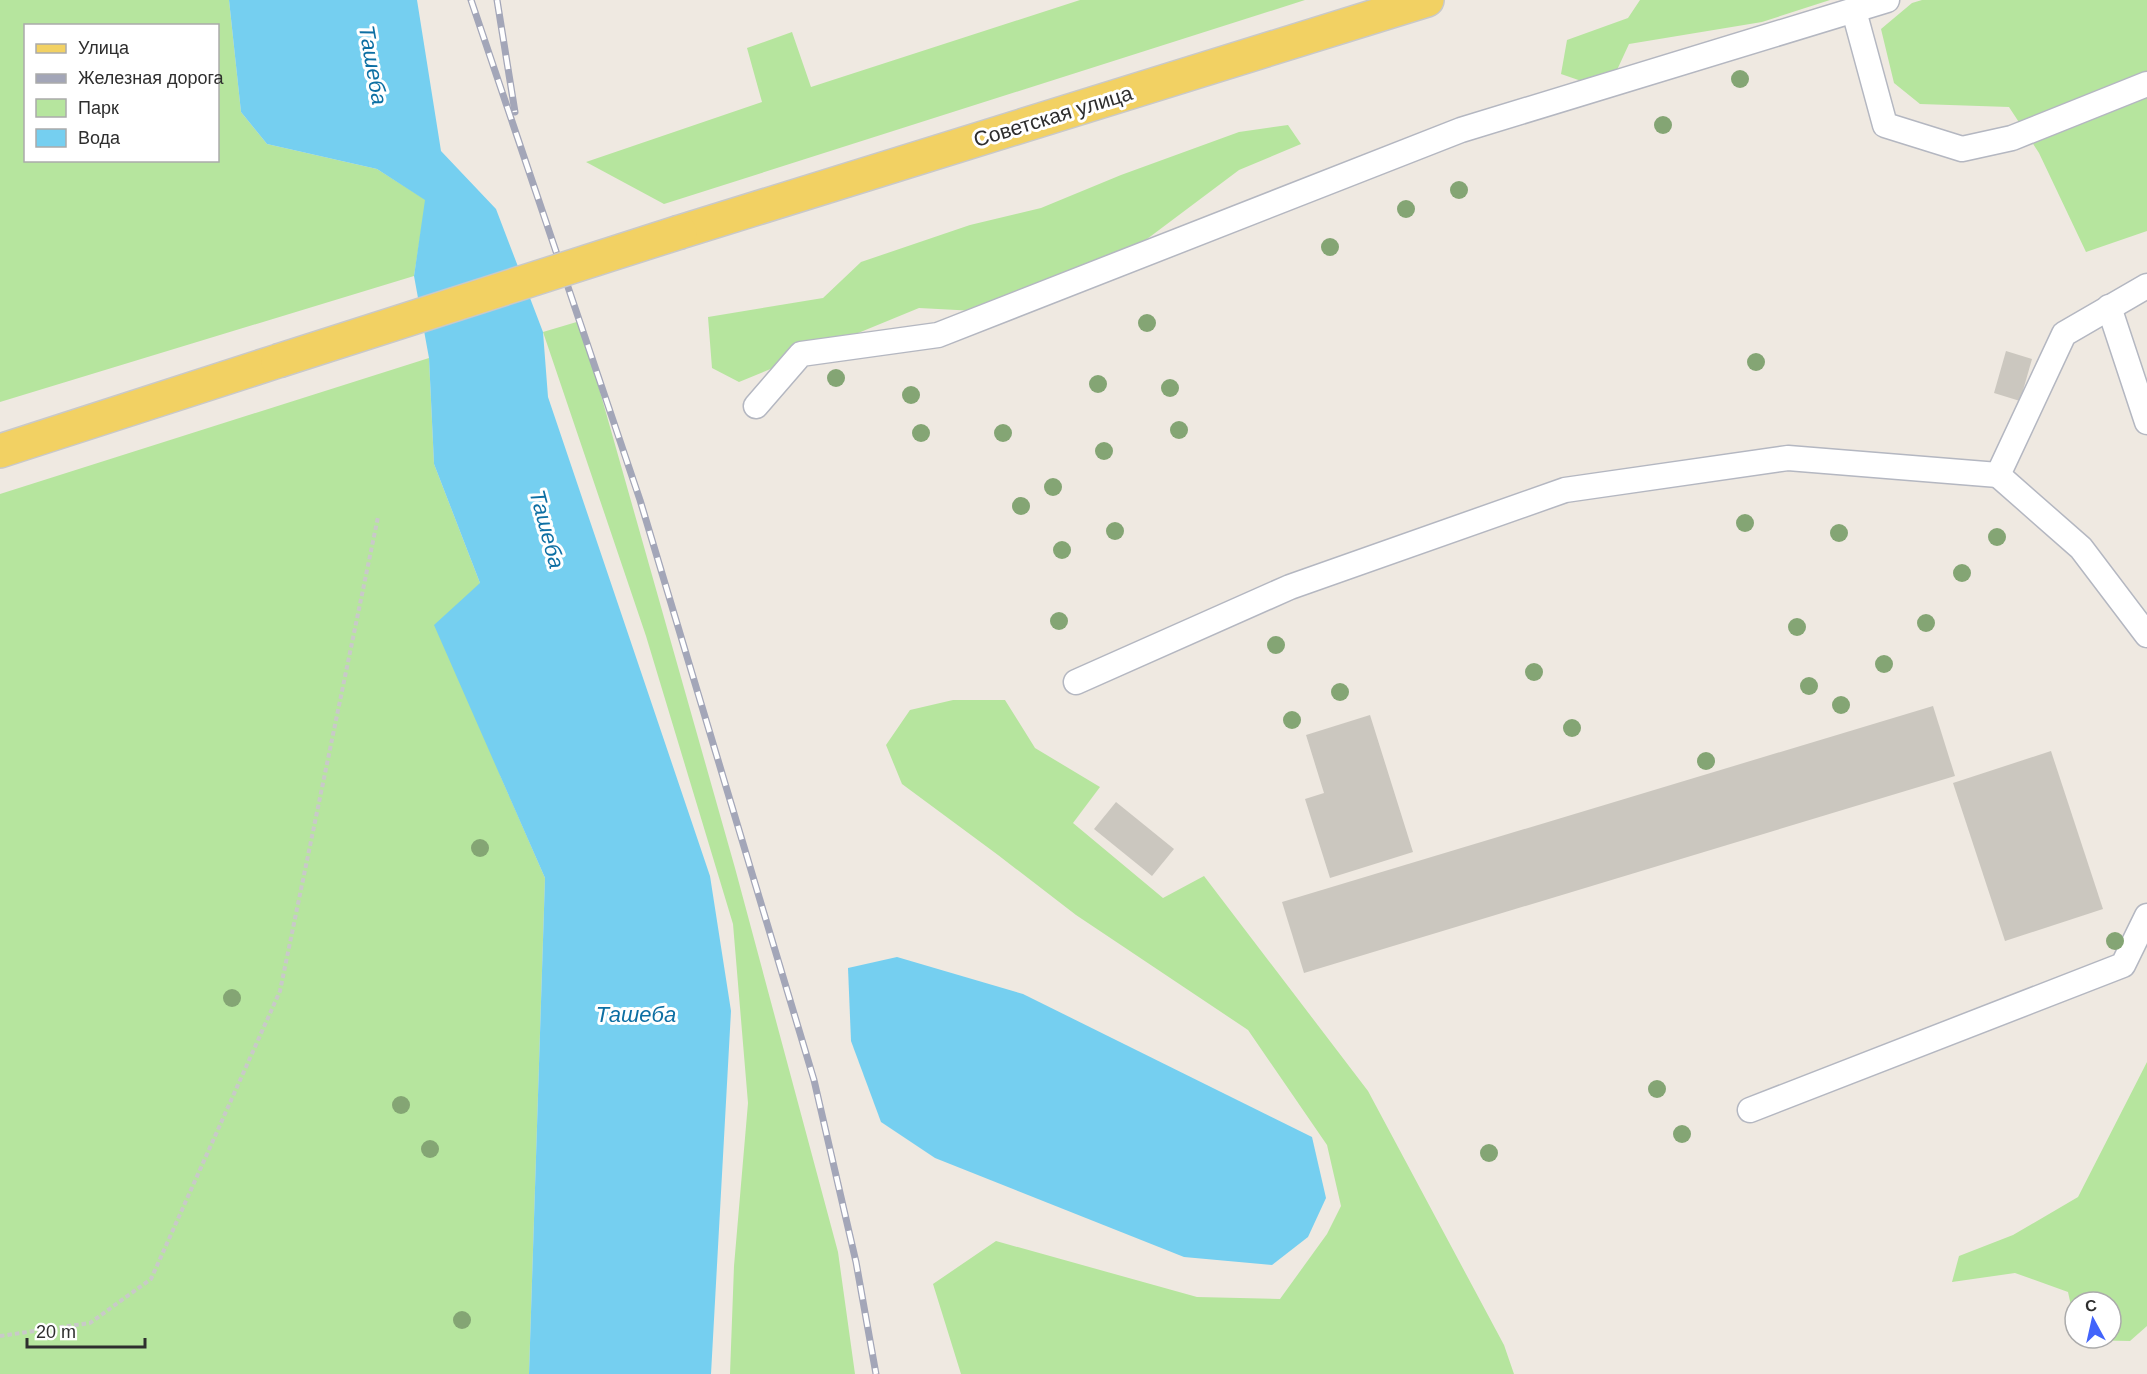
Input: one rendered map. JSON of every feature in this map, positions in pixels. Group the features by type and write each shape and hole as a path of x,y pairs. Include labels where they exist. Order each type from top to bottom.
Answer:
{"main road":[{"name":"Советская улица","path":"0,451 680,232 1427,0"}],"lane":[{"path":"756,406 801,354 938,335 1461,130 1887,0"},
{"path":"1854,11 1885,125 1962,149 2012,138 2147,84"},
{"path":"1998,475 2064,334 2147,286"},
{"path":"2109,307 2147,422"},
{"path":"1076,682 1290,587 1564,490 1788,458 1998,475 2081,548 2147,635"},
{"path":"1750,1110 2123,964 2147,916"}],"path":[{"path":"0,1336 90,1323 151,1279 280,991 378,516"}],"green space":[{"path":"0,0 229,0 241,112 267,144 377,169 426,200 414,276 0,402"},
{"path":"1080,0 1305,0 664,204 586,162 762,102 747,48 792,32 811,87"},
{"path":"1640,0 1830,0 1762,22 1629,44 1617,70 1590,84 1561,74 1567,40 1628,18"},
{"path":"1922,0 2147,0 2147,231 2086,252 2039,153 2009,107 1920,104 1894,83 1881,29 1912,3"},
{"path":"1288,125 1301,144 1239,170 1131,251 976,311 919,308 739,382 712,368 708,317 823,298 861,262 970,225 1041,208 1121,175 1239,132"},
{"path":"580,321 735,868 838,1252 855,1374 730,1374 734,1266 748,1103 733,924 646,636 543,332"},
{"path":"429,358 434,464 480,583 500,775 545,878 529,1374 0,1374 0,494"},
{"path":"953,700 1005,700 1035,748 1100,787 1073,823 1163,898 1204,876 1368,1091 1504,1345 1514,1374 961,1374 933,1284 996,1241 1197,1297 1280,1299 1327,1234 1341,1206 1327,1145 1248,1030 1076,915 902,784 886,745 910,710"},
{"path":"2147,1062 2147,1326 2130,1341 2123,1341 2123,1290 2063,1290 2015,1273 1952,1282 1959,1256 2013,1235 2078,1197"}],"water":[{"name":"Ташеба","path":"229,0 417,0 441,151 496,209 543,332 548,397 710,876 731,1011 711,1374 529,1374 545,878 434,625 480,583 434,464 429,358 414,276 425,200 377,169 267,144 241,112"},
{"path":"897,957 1023,994 1312,1137 1326,1198 1308,1237 1272,1265 1184,1257 935,1158 881,1122 851,1041 848,968"}],"building":[{"path":"2006,351 2032,359 2020,401 1994,393"},
{"path":"1933,706 1955,776 1304,973 1282,902"},
{"path":"1370,715 1413,852 1330,878 1305,799 1324,793 1306,735"},
{"path":"2051,751 2103,909 2005,941 1953,783"},
{"path":"1116,802 1174,849 1152,876 1094,829"}],"railway":[{"path":"471,0 640,500 814,1080 856,1262 876,1374"},
{"path":"497,0 515,112"}]}
